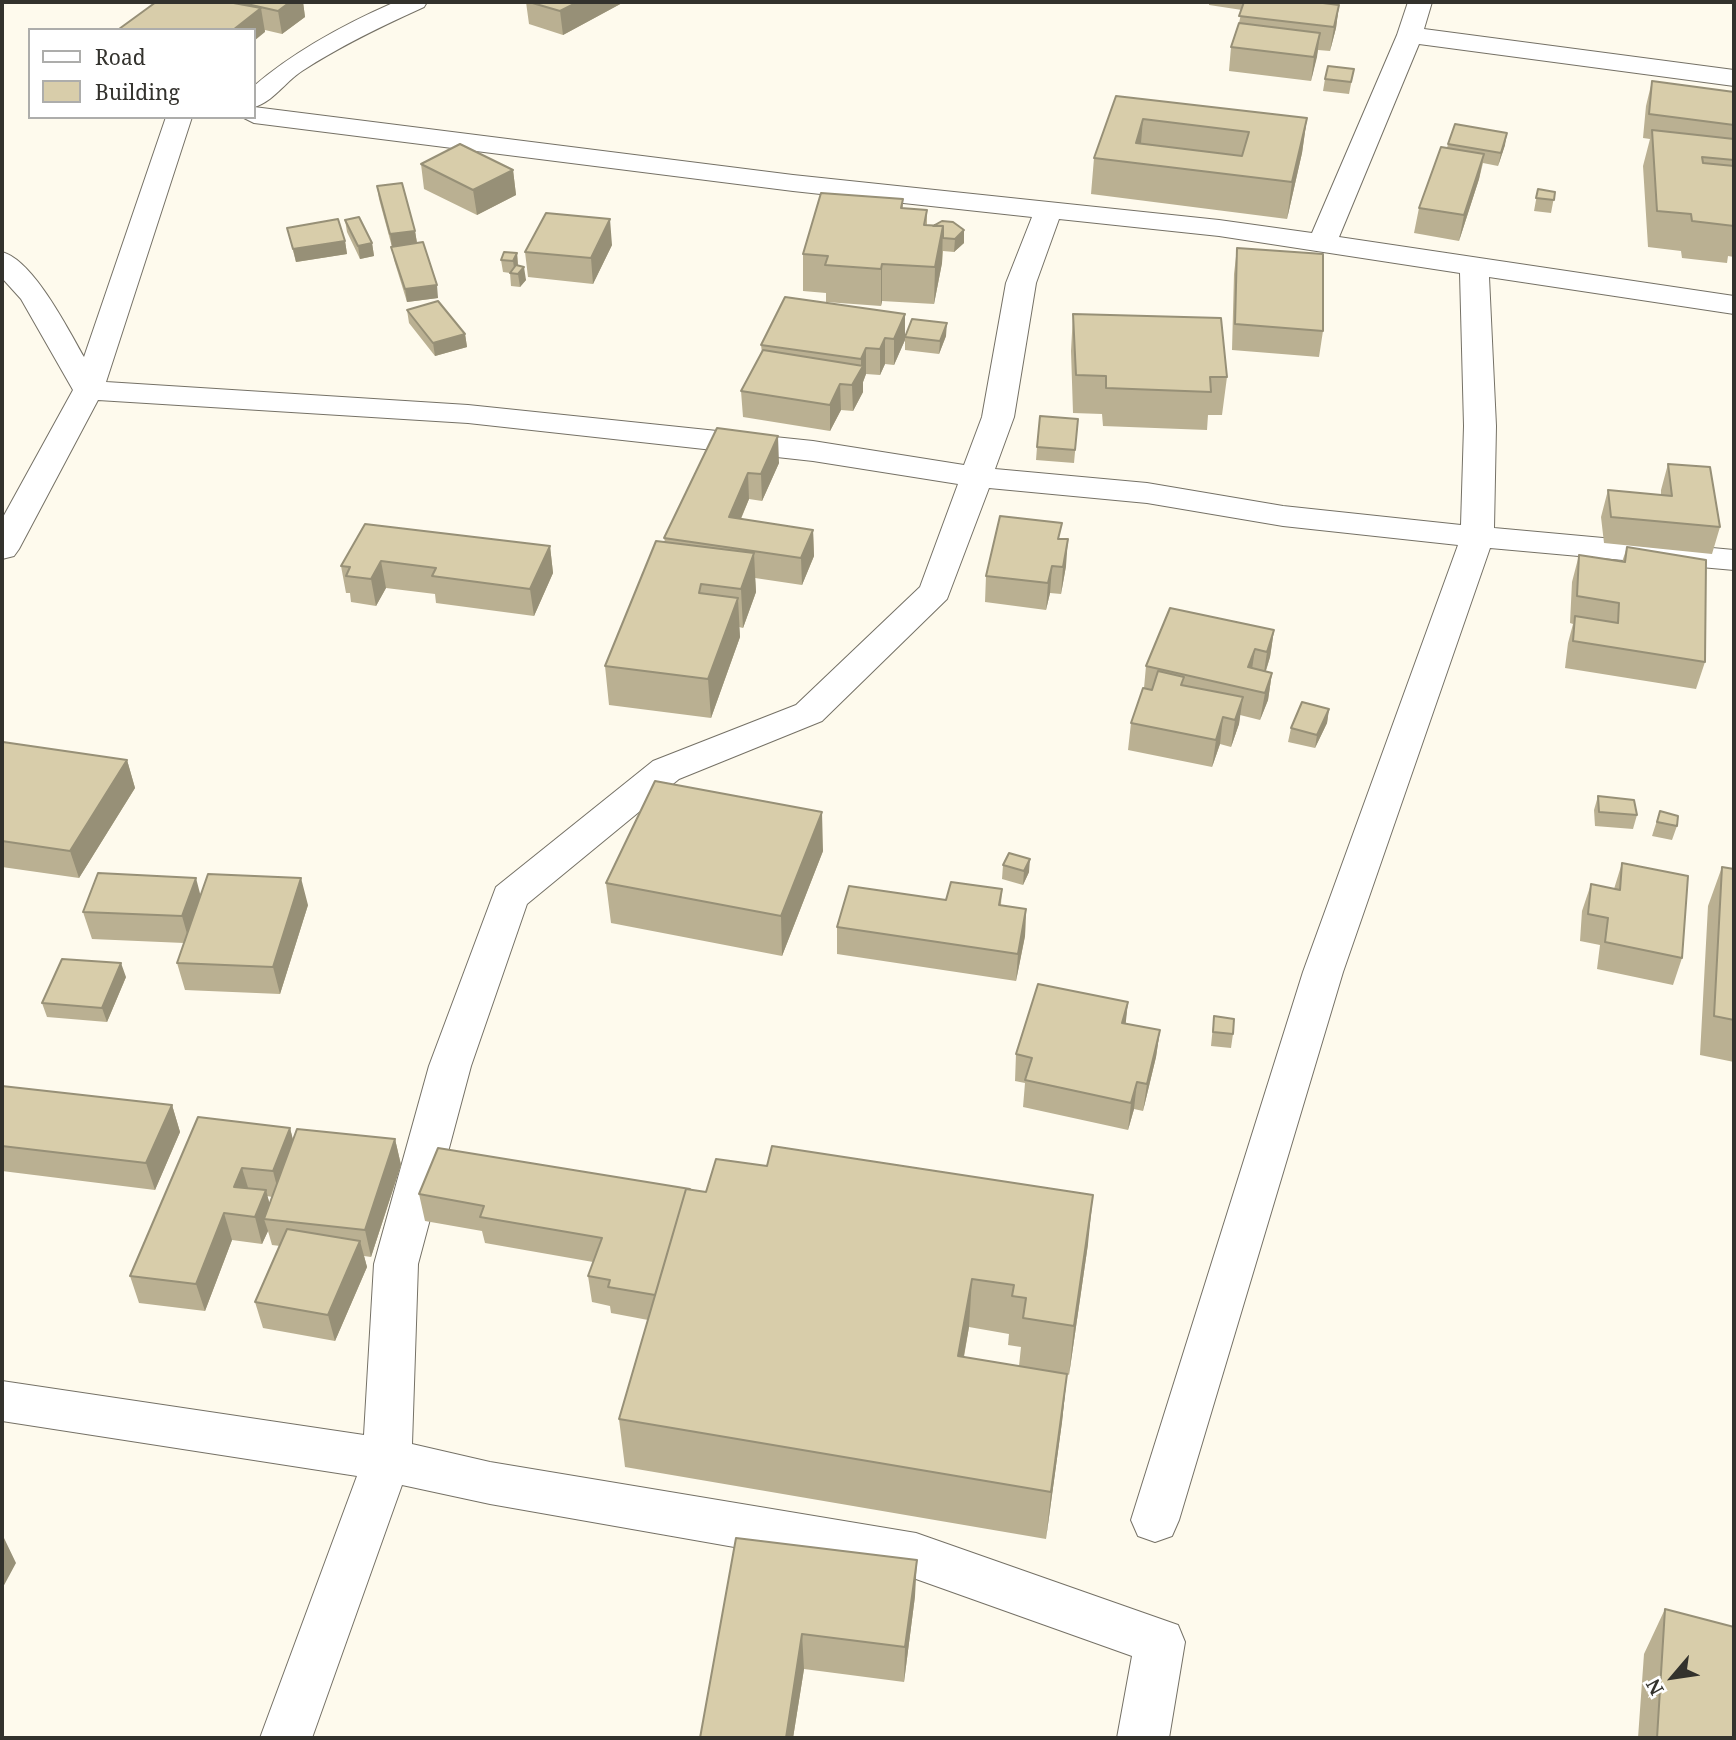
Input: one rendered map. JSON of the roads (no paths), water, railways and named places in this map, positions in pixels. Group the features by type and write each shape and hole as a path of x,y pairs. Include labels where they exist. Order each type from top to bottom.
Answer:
{"street":[{"path":"256,97 291,66 369,23 415,2"},
{"path":"1322,243 1410,35 1420,2"},
{"path":"1410,35 1734,78"},
{"path":"256,115 779,181 1219,228 1734,305"},
{"path":"2,549 88,390 178,119"},
{"path":"286,1738 387,1460 396,1264 450,1066 510,897 666,771 809,713 935,591 998,417 1021,283 1048,210"},
{"path":"2,261 33,295 88,390"},
{"path":"1155,1520 1323,972 1477,537 1480,426 1474,266"},
{"path":"88,390 468,414 813,451 977,477 1147,493 1283,516 1477,537 1734,559"},
{"path":"2,491 40,478"},
{"path":"2,1401 387,1460 490,1483 916,1556 1160,1642 1143,1738"}]}
